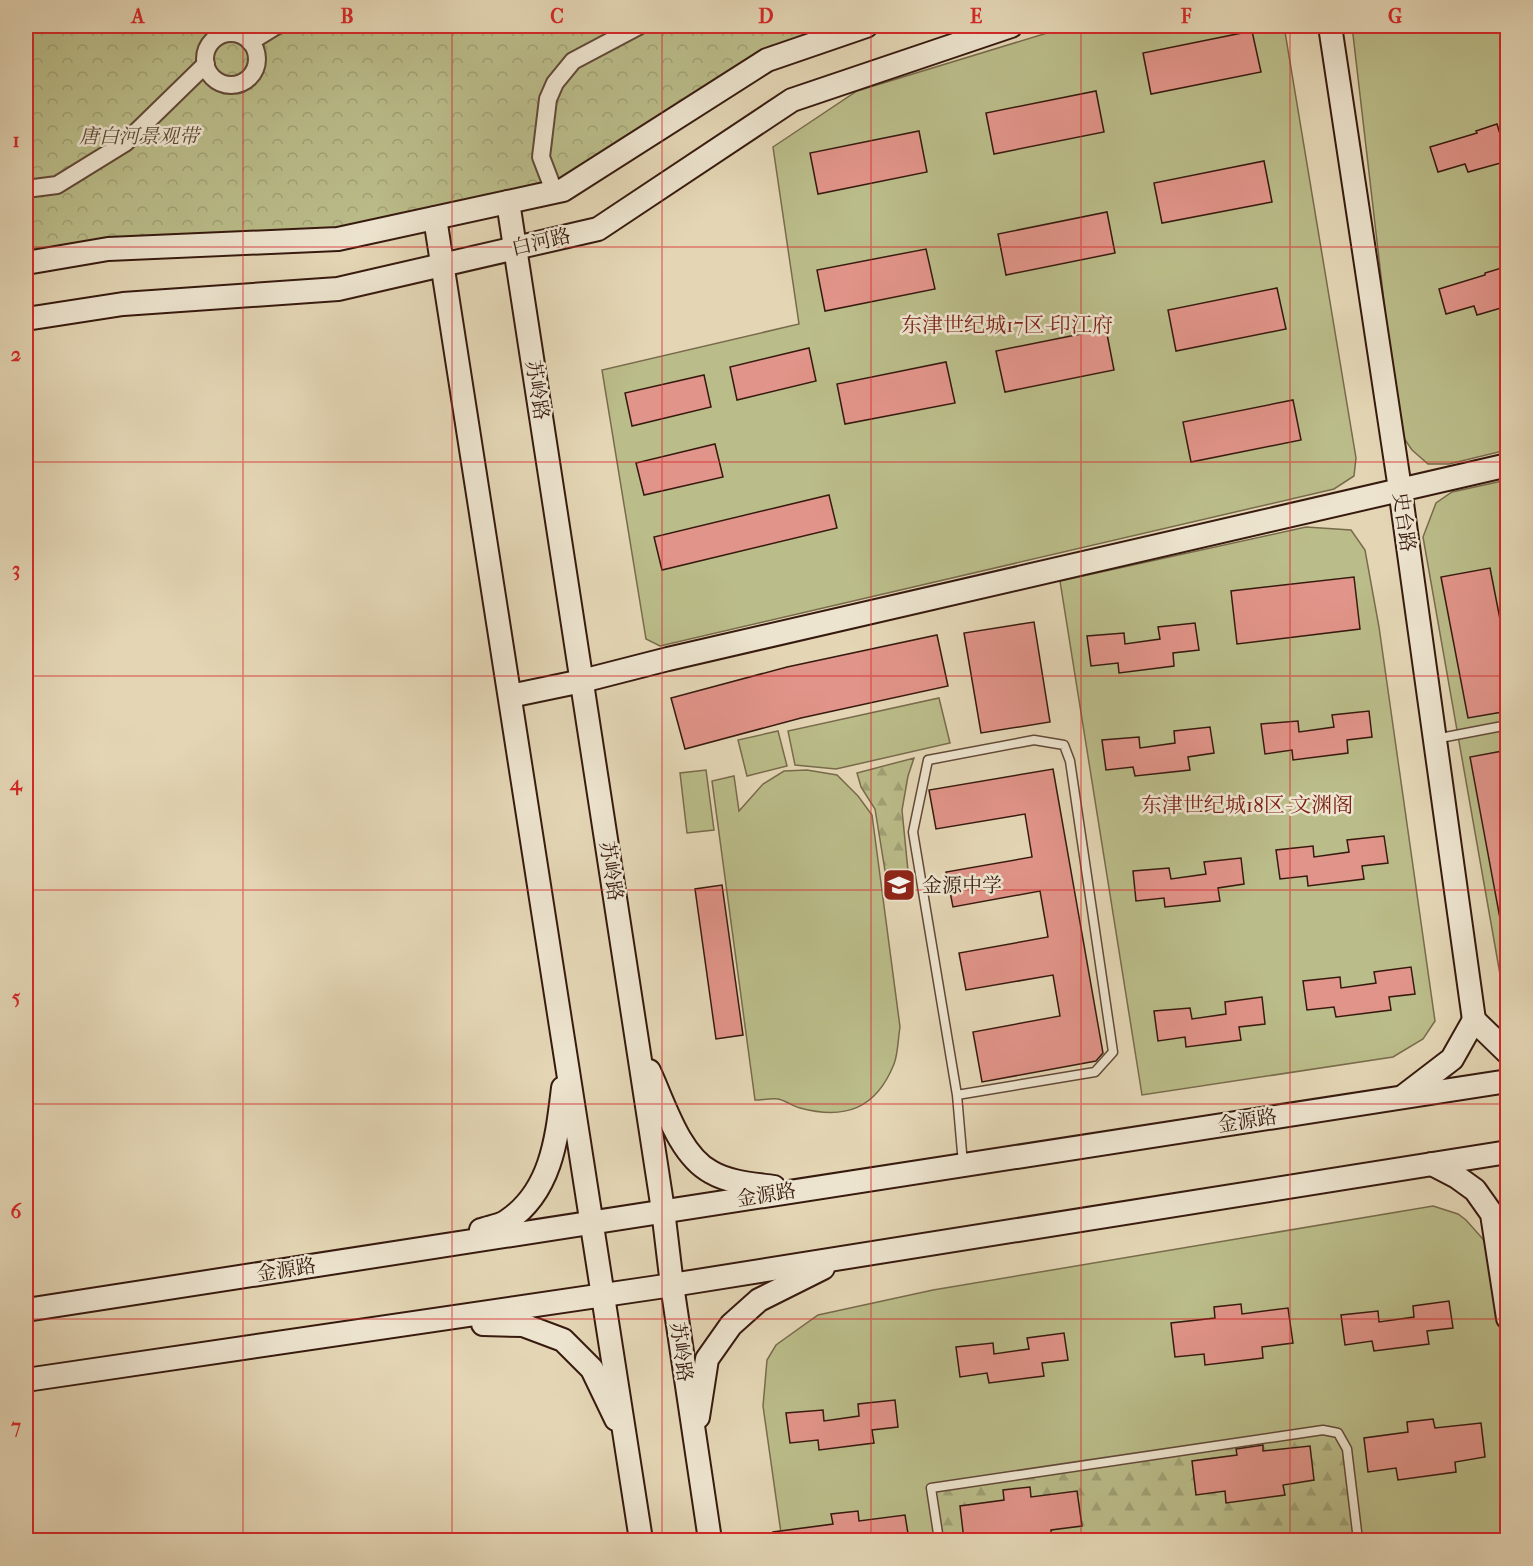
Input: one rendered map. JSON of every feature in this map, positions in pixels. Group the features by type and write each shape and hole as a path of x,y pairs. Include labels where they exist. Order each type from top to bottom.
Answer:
{"main road":[{"path":"26,263 108,249 338,239 563,189 767,60 866,26"},
{"name":"白河路","path":"26,319 123,304 338,289 598,229 792,100 1011,26"},
{"name":"史台路","path":"1330,26 1400,489 1474,1020"},
{"name":"苏岭路","path":"508,202 663,1210 672,1286 710,1540"},
{"path":"435,218 640,1540"},
{"path":"510,696 1508,465"},
{"path":"1403,1097 1452,1059 1474,1020 1508,1053"},
{"path":"638,1049 686,1150 710,1172 734,1181 775,1187 815,1187"},
{"path":"412,1251 506,1222 527,1204 547,1173 557,1136 566,1060"},
{"name":"金源路","path":"26,1310 1508,1081"},
{"path":"26,1380 672,1286 1508,1152"},
{"path":"1431,1164 1476,1190 1492,1214 1508,1318"},
{"path":"694,1439 707,1359 731,1325 759,1300 842,1258"},
{"path":"425,1321 523,1325 563,1340 592,1369 626,1439"}],"street":[{"path":"250,42 276,26"},
{"path":"554,191 541,157 548,99 555,83 573,61 639,26"},
{"path":"235,34 250,42 257,57 252,74 239,84 222,83 214,78 206,64 208,48 219,36 235,34"},
{"path":"27,184 57,185 125,143 206,64"}],"lane":[{"path":"1435,739 1508,725"},
{"path":"957,1095 1095,1072 1113,1052 1070,761 1064,745 1034,740 928,759 913,832 957,1095 963,1164"},
{"path":"939,1540 931,1488 1323,1430 1338,1433 1347,1449 1358,1540"}],"green space":[{"name":"唐白河景观带","path":"26,26 866,26 767,60 563,190 338,239 26,263"},
{"path":"1070,26 1284,26 1356,458 1354,476 1334,489 660,646 646,639 602,370 799,324 773,147 857,91"},
{"path":"1352,26 1507,26 1507,450 1449,464 1428,464 1412,450 1399,431"},
{"path":"1507,480 1507,1014 1423,537 1436,503 1452,492"},
{"path":"1306,527 1351,530 1365,550 1379,627 1435,1021 1423,1039 1393,1057 1142,1095 1060,581"},
{"path":"939,698 950,743 836,769 795,765 788,731"},
{"path":"778,731 787,766 747,776 738,740"},
{"path":"914,758 902,810 909,881 899,887 887,883 875,809 861,787 857,773"},
{"path":"706,770 714,830 687,833 680,773"},
{"path":"807,770 837,775 858,796 872,815 900,1027 894,1064 878,1092 857,1107 831,1113 800,1108 778,1099 755,1100 712,781 734,776 739,811 763,784 784,771"},
{"path":"1433,1206 1458,1214 1466,1220 1499,1257 1508,1318 1507,1540 782,1540 763,1406 767,1360 776,1345 818,1315 933,1290"},
{"path":"1323,1430 1338,1433 1347,1449 1358,1540 939,1540 931,1488"}],"building":[{"path":"1252,31 1261,72 1151,94 1143,53"},
{"path":"1096,91 1104,132 994,154 986,113"},
{"path":"1497,124 1500,134 1508,132 1508,161 1468,172 1465,164 1438,172 1430,147 1477,133 1476,131"},
{"path":"919,131 927,172 818,194 810,153"},
{"path":"1264,161 1272,202 1162,223 1154,183"},
{"path":"1107,212 1115,253 1006,275 998,234"},
{"path":"926,249 935,289 825,311 817,270"},
{"path":"1508,266 1508,306 1477,315 1474,306 1446,314 1439,289"},
{"path":"1277,288 1286,329 1176,351 1168,310"},
{"path":"1106,329 1114,370 1005,392 996,351"},
{"path":"809,348 816,381 737,400 730,367"},
{"path":"946,362 955,403 845,424 837,384"},
{"path":"704,375 711,407 632,426 625,393"},
{"path":"1293,400 1301,440 1191,462 1183,422"},
{"path":"715,444 723,477 644,495 636,463"},
{"path":"829,495 837,528 662,570 654,537"},
{"path":"1490,568 1508,660 1508,711 1468,718 1441,577"},
{"path":"1354,577 1360,629 1237,644 1231,591"},
{"path":"1034,622 1050,722 981,733 964,633"},
{"path":"1195,623 1199,650 1173,653 1174,666 1119,673 1118,663 1091,666 1087,636 1124,633 1125,644 1160,639 1158,627"},
{"path":"937,635 948,686 801,718 685,749 671,698 787,667"},
{"path":"1369,711 1372,737 1347,740 1348,753 1293,760 1292,750 1265,754 1261,724 1298,721 1299,732 1334,727 1332,715"},
{"path":"1210,727 1214,753 1188,757 1190,770 1135,776 1133,767 1106,770 1102,740 1139,737 1140,748 1175,743 1174,731"},
{"path":"1508,750 1508,923 1501,924 1470,757"},
{"path":"1053,769 1103,1053 1096,1061 982,1082 973,1032 1060,1016 1053,975 966,990 959,953 1048,937 1040,891 953,907 946,872 1032,857 1025,814 936,829 929,790"},
{"path":"1384,836 1388,863 1362,866 1364,879 1308,886 1307,876 1280,879 1276,850 1313,846 1314,857 1349,852 1347,840"},
{"path":"1241,858 1244,884 1218,888 1220,901 1165,907 1164,898 1136,901 1133,871 1169,868 1171,879 1206,874 1204,862"},
{"path":"722,885 743,1035 716,1039 695,889"},
{"path":"1411,967 1415,994 1389,997 1391,1010 1336,1017 1334,1007 1307,1010 1303,981 1340,977 1341,988 1376,983 1374,972"},
{"path":"1262,997 1265,1024 1239,1027 1241,1040 1186,1047 1185,1037 1158,1041 1154,1011 1190,1008 1192,1019 1226,1014 1225,1002"},
{"path":"1449,1301 1453,1328 1427,1331 1429,1344 1374,1351 1372,1341 1345,1345 1341,1315 1378,1311 1379,1322 1414,1317 1413,1306"},
{"path":"1241,1304 1242,1314 1288,1308 1293,1343 1262,1347 1263,1358 1205,1365 1204,1354 1175,1357 1171,1323 1215,1318 1214,1307"},
{"path":"1064,1333 1068,1360 1042,1363 1044,1376 989,1383 987,1373 960,1377 956,1347 993,1343 994,1354 1029,1349 1027,1338"},
{"path":"895,1400 898,1427 872,1430 874,1443 819,1450 818,1440 790,1443 786,1413 823,1410 824,1421 859,1416 858,1404"},
{"path":"1433,1419 1435,1428 1481,1423 1485,1457 1455,1462 1456,1472 1398,1480 1396,1468 1368,1472 1364,1438 1408,1432 1407,1422"},
{"path":"1263,1445 1263,1451 1310,1446 1314,1480 1283,1485 1285,1495 1226,1503 1225,1491 1196,1495 1192,1461 1237,1455 1236,1449"},
{"path":"1030,1487 1031,1497 1077,1491 1082,1526 1051,1530 1052,1540 993,1540 993,1536 964,1540 960,1506 1004,1500 1003,1490"},
{"path":"858,1511 859,1521 905,1515 909,1540 773,1540 773,1532 833,1524 831,1514"}],"place":[{"name":"金源中学","path":"899,885"}],"district":[{"name":"东津世纪城17区-印江府","path":"1007,325"},
{"name":"东津世纪城18区-文渊阁","path":"1247,805"}]}
